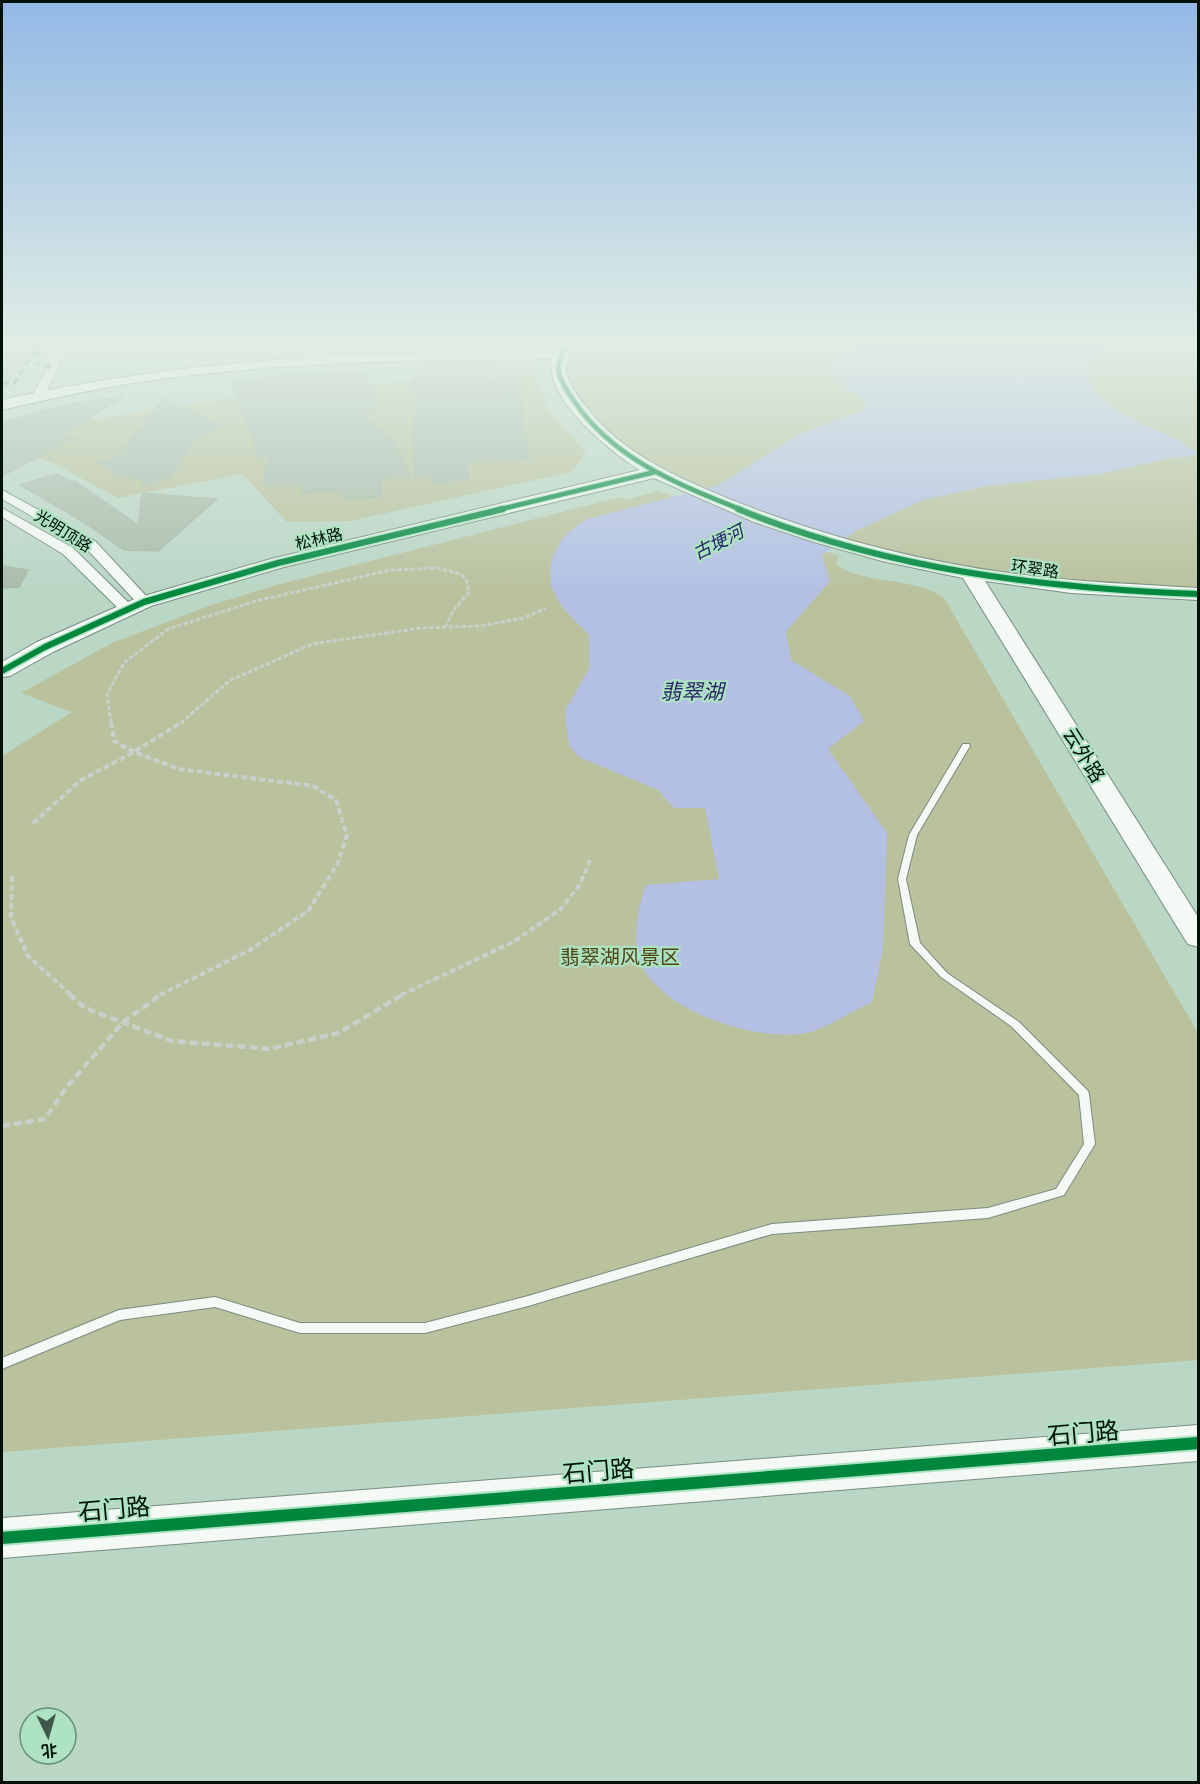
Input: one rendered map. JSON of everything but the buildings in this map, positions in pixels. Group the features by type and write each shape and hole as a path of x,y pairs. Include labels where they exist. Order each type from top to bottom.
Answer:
{"street":[{"path":"592,426 603,437 648,468"},
{"name":"环翠路","path":"648,468 676,483 746,513 870,551 970,573 1086,588 1198,594"},
{"name":"松林路","path":"2,653 30,636 129,600 648,468"},
{"name":"光明顶路","path":"2,494 90,544 129,600"},
{"name":"光明顶路","path":"2,512 68,552 129,600"},
{"name":"云外路","path":"970,573 1198,938"},
{"name":"松林路","path":"2,671 129,600"},
{"name":"石门路","path":"2,1538 1198,1443"}],"lane":[{"path":"2,1364 119,1315 215,1302 300,1328 425,1328 528,1301 772,1229 988,1213 1060,1192 1090,1144 1084,1094 1015,1024 944,975 915,944 903,879 913,835 966,746"}],"path":[{"path":"2,1126 45,1119 66,1088 123,1022 164,992 250,950 308,911 337,865 347,835 336,800 313,786 179,769 134,752 114,741 106,694 124,663 168,629 256,601 391,570 437,568 460,573 467,581 469,592 453,611 445,627"},
{"path":"33,823 81,780 134,752 181,723 229,681 312,644 421,628 481,626 524,618 546,608"},
{"path":"12,876 11,916 28,956 85,1008 172,1041 270,1049 338,1033 399,996 523,936 561,909 580,884 590,860"}],"green space":[{"path":"57,426 562,426 586,453 571,472 350,521 287,522 242,474 118,498 55,464 13,450"},
{"path":"595,426 1198,426 1198,594 1110,590 870,551 676,483"},
{"name":"翡翠湖风景区","path":"658,491 839,556 836,564 845,570 871,578 918,586 944,598 1198,1033 1198,1360 2,1452 2,756 72,712 21,693 112,643 209,606 273,586 620,497 626,500"}],"water":[{"name":"翡翠湖","path":"820,426 1147,426 1185,444 1197,453 1192,456 1165,459 1101,474 991,485 923,500 856,531 822,555 830,581 786,632 791,660 850,696 864,721 828,749 887,833 883,948 872,1002 814,1031 769,1034 716,1021 691,1010 669,996 651,980 640,962 636,944 637,923 646,885 719,879 705,808 674,808 658,790 579,757 570,747 565,720 566,709 589,669 589,635 559,602 551,583 550,572 552,560 561,541 587,519 719,485 799,434"}],"cycle path":[{"path":"594,426 631,458 702,494 761,518 882,555 945,569 1071,587 1198,594"},
{"path":"2,671 45,647 144,602 278,563 655,472"},
{"path":"2,1538 1198,1443"}],"water label":[{"name":"古埂河","path":"718,542"}]}
